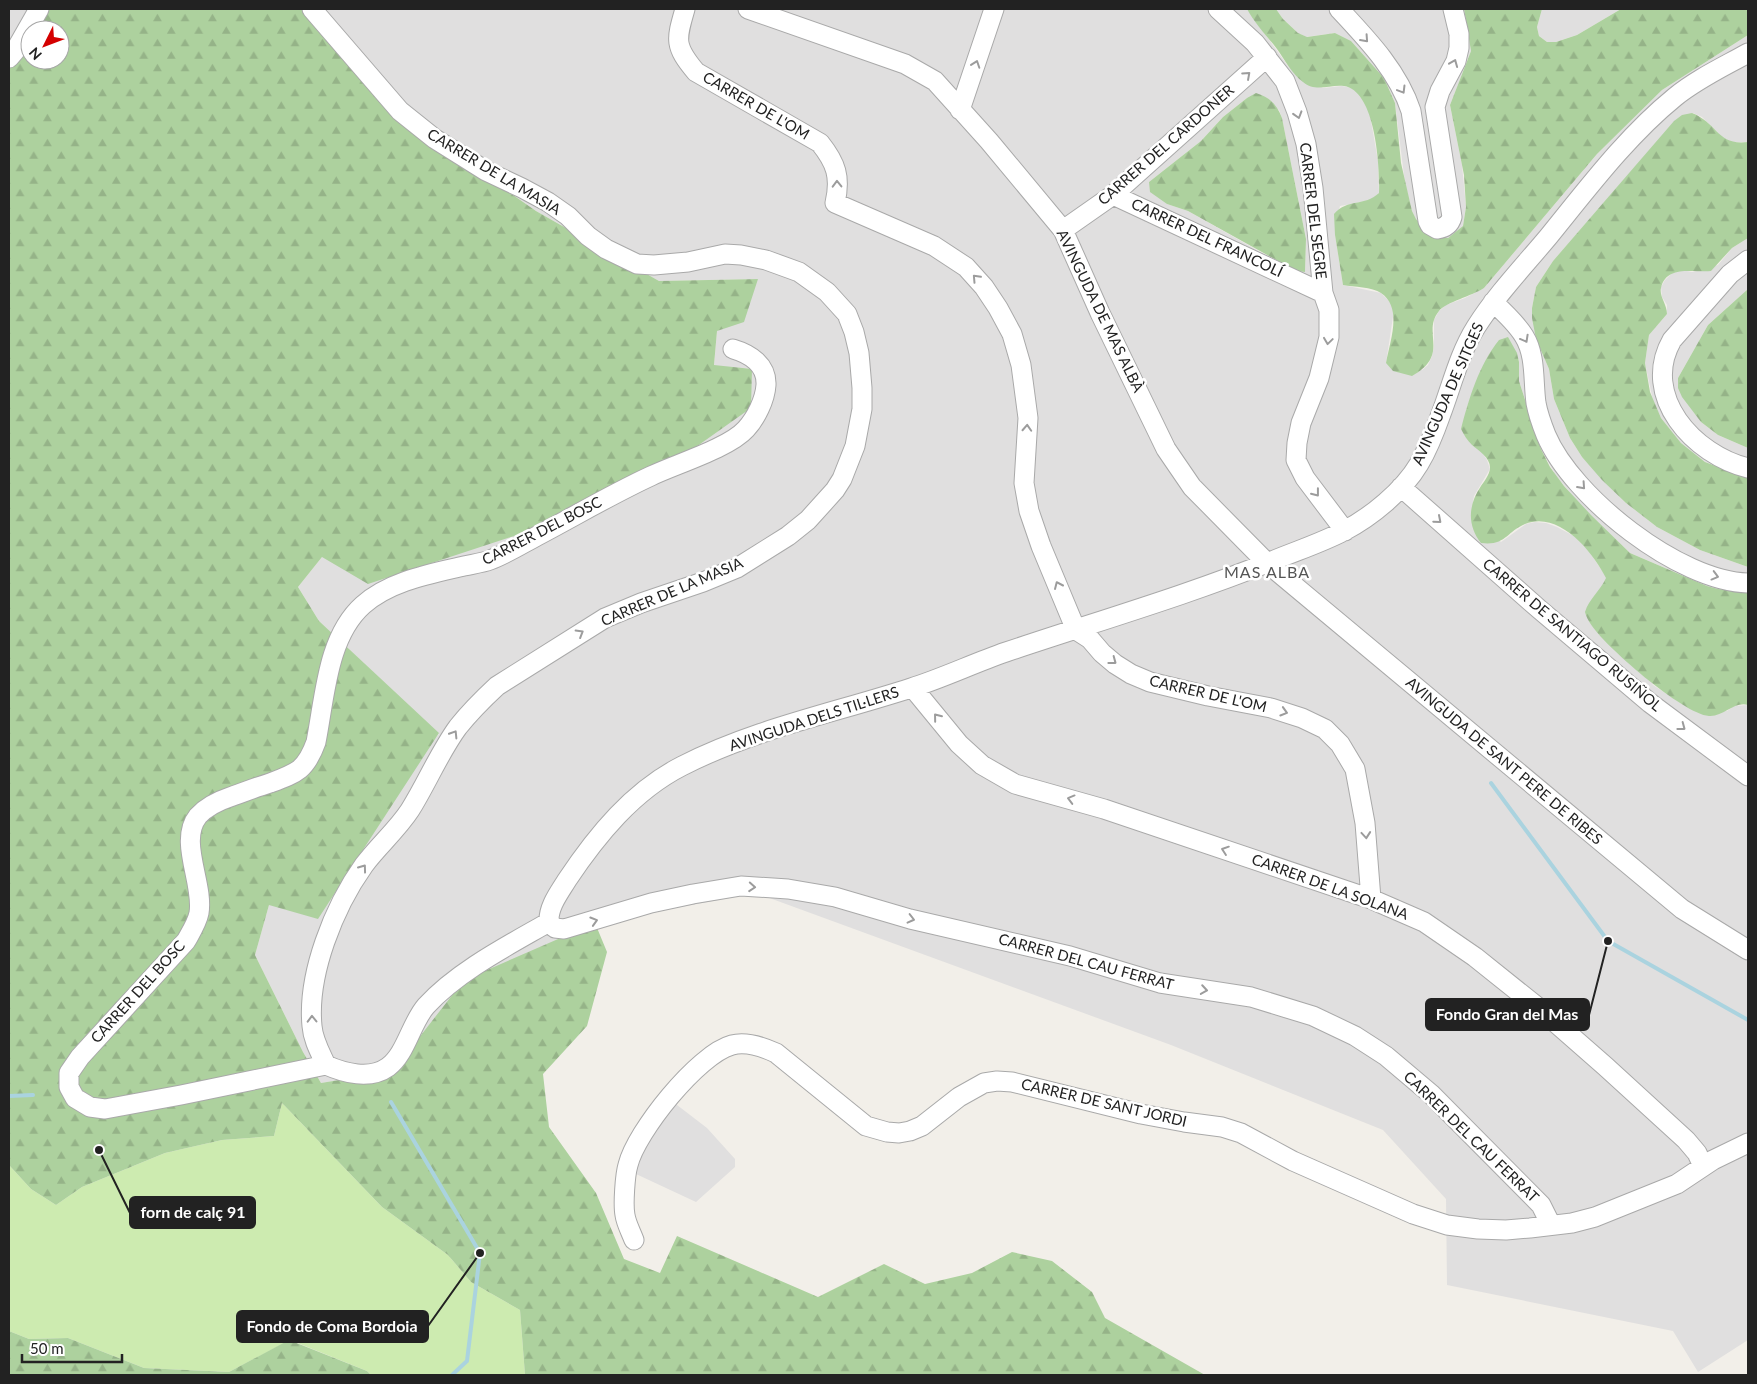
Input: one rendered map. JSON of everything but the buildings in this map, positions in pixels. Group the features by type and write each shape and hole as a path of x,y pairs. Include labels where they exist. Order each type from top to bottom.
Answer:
{"street":[{"path":"9,58 18,46 38,9"},
{"name":"CARRER DE LA MASIA","path":"312,9 400,111 435,139 486,171 522,188 555,207 606,249 637,264 665,265 725,254 766,260 799,272 827,292 847,314 859,353 862,388 862,409 856,446 842,479 835,490 808,520 788,536 737,568 605,618 497,686 482,699 462,723 410,811 365,864 337,910 319,963 312,997 312,1026 317,1048 326,1065"},
{"name":"CARRER DE L'OM","path":"685,9 677,35 679,48 696,72 820,143 829,155 836,172 838,187 835,203 934,246 966,267 984,287 998,308 1012,334 1021,365 1028,418 1024,483 1029,511 1040,546 1076,630 1090,639 1115,664 1150,682 1208,696 1271,708 1302,718 1325,729 1340,744 1355,769 1365,824 1371,899"},
{"name":"AVINGUDA DE MAS ALBÀ","path":"748,9 905,64 935,81 1062,230 1166,449 1192,487 1267,563"},
{"path":"960,110 994,9"},
{"name":"CARRER DEL SEGRE","path":"1218,9 1255,43 1285,80 1306,144 1313,188 1323,293 1329,310 1329,337 1319,378 1302,423 1297,443 1296,460 1305,478 1345,531"},
{"path":"1339,9 1390,70 1407,98 1412,111 1428,221 1434,228 1442,229 1448,224 1452,216 1435,107 1440,91 1456,61 1459,48 1459,34 1453,9"},
{"name":"AVINGUDA DE SITGES","path":"1076,630 1267,563 1345,531 1380,507 1401,487 1418,466 1473,331 1493,302 1625,146 1657,113 1676,96 1698,81 1748,53"},
{"name":"CARRER DEL CARDONER","path":"1062,230 1113,195 1267,57"},
{"path":"1412,111 1435,107"},
{"name":"CARRER DEL FRANCOLÍ","path":"1113,195 1300,282"},
{"path":"1748,260 1730,274 1672,340 1662,363 1661,376 1664,391 1675,416 1685,430 1712,453 1736,465 1748,468"},
{"name":"CARRER DEL SEGRE","path":"1300,282 1323,293"},
{"path":"1493,302 1524,335 1530,349 1536,403 1541,421 1557,456 1580,486 1612,518 1670,557 1704,573 1727,580 1748,582"},
{"name":"CARRER DEL BOSC","path":"326,1065 105,1109 90,1107 83,1103 75,1098 69,1087 69,1073 80,1057 186,940 194,926 199,913 199,889 190,843 191,829 197,818 206,808 221,800 292,776 311,756 316,742 333,652 349,621 362,606 374,596 389,588 412,580 490,560 650,476 713,449 746,430 765,393 766,379 762,368 753,359 744,352 734,348"},
{"name":"CARRER DE SANTIAGO RUSIÑOL","path":"1401,487 1539,609 1650,703 1748,776"},
{"name":"AVINGUDA DE SANT PERE DE RIBES","path":"1267,563 1682,909 1748,950"},
{"name":"AVINGUDA DELS TIL·LERS","path":"549,922 548,913 552,906 585,853 601,833 615,817 647,789 679,767 744,738 913,688 1004,653 1076,630"},
{"name":"CARRER DE LA SOLANA","path":"913,688 959,744 982,765 1015,784 1104,809 1371,899 1424,922 1475,957 1540,1009 1606,1066 1686,1140 1697,1153 1703,1166"},
{"name":"CARRER DEL CAU FERRAT","path":"549,922 555,928 564,929 651,903 741,886 788,889 835,897 910,919 1070,956 1160,983 1251,997 1313,1016 1355,1036 1386,1056 1432,1094 1541,1205 1551,1225"},
{"path":"326,1065 341,1072 358,1073 374,1073 388,1067 400,1053 413,1026 426,1006 455,981 494,953 549,922"},
{"name":"CARRER DE SANT JORDI","path":"634,1240 624,1214 626,1174 632,1155 646,1130 677,1090 705,1060 732,1045 748,1044 776,1053 866,1126 887,1132 899,1133 922,1126 959,1097 972,1088 984,1083 997,1081 1012,1082 1141,1114 1222,1127 1241,1133 1293,1161 1380,1200 1447,1225 1506,1230 1572,1223 1595,1218 1677,1184 1703,1166 1748,1143"}],"shaded area":[{"path":"9,9 46,9 39,20 20,20 20,49 9,66"},
{"path":"309,9 1247,9 1288,66 1323,88 1342,86 1352,88 1360,95 1366,105 1370,115 1378,161 1379,193 1372,200 1340,206 1335,225 1335,235 1343,285 1381,293 1389,301 1394,310 1386,363 1422,370 1428,365 1432,356 1434,320 1439,311 1446,305 1484,288 1597,154 1662,90 1748,35 1748,142 1731,142 1723,138 1702,117 1693,113 1675,121 1553,261 1536,287 1532,308 1536,339 1549,369 1554,399 1570,438 1582,457 1626,503 1657,527 1700,550 1748,567 1748,592 1707,586 1630,553 1583,508 1556,476 1541,449 1519,381 1517,353 1487,358 1466,409 1472,445 1481,451 1490,469 1474,496 1471,515 1501,542 1526,524 1535,522 1546,523 1574,536 1588,550 1607,578 1595,595 1653,685 1682,704 1727,711 1734,706 1748,705 1748,1340 1698,1372 1673,1331 1447,1285 1446,1199 1383,1130 1171,1045 756,893 595,923 393,1071 321,1083 303,1052 255,955 269,905 439,734 319,621 298,587 322,557 751,369 714,366 717,331 758,279 659,281 536,211 396,113","holes":["1247,98 1279,110 1306,239 1305,272 1287,267 1188,211 1167,204 1149,182 1201,141 1223,117"]},
{"path":"1276,9 1464,9 1471,51 1450,105 1462,165 1466,207 1463,226 1456,233 1448,238 1438,238 1429,235 1412,211 1405,183 1395,103 1384,78 1351,41 1335,33 1306,37 1298,33 1283,19"},
{"path":"1542,9 1621,9 1577,35 1556,42 1547,42 1539,36 1537,27"},
{"path":"1748,238 1748,289 1708,325 1678,378 1701,422 1718,435 1748,448 1748,478 1705,462 1681,443 1661,418 1653,401 1645,363 1649,335 1667,314 1667,305 1662,297 1661,287 1665,280 1672,273 1682,270 1692,272 1718,265 1732,248"},
{"path":"664,1095 707,1128 735,1159 735,1167 696,1202 636,1174 641,1129"}],"green space":[{"path":"46,9 309,9 396,113 536,211 659,281 758,279 744,322 717,331 714,365 752,369 751,408 686,454 520,534 368,584 322,557 298,587 319,621 439,733 318,919 269,905 255,955 303,1052 321,1083 393,1071 464,980 595,923 607,952 587,1026 543,1074 549,1127 596,1193 624,1259 660,1273 677,1236 818,1297 884,1264 925,1284 972,1273 1012,1252 1052,1261 1092,1292 1105,1318 1205,1375 525,1375 520,1310 471,1282 448,1255 382,1207 282,1103 274,1136 222,1140 165,1153 82,1187 56,1205 31,1189 9,1165 9,66 20,49 20,70 70,70 70,20 39,20"},
{"path":"1247,9 1276,9 1283,19 1298,33 1307,37 1335,33 1351,41 1384,78 1395,103 1401,163 1412,211 1429,235 1438,238 1448,238 1463,226 1466,207 1464,175 1450,105 1471,51 1464,9 1542,9 1537,27 1539,36 1547,42 1556,42 1577,35 1621,9 1748,9 1748,35 1662,90 1597,154 1484,288 1447,305 1439,311 1434,319 1433,352 1430,360 1424,368 1412,376 1393,371 1386,363 1393,325 1392,307 1388,299 1381,293 1373,290 1343,285 1335,235 1334,214 1345,206 1368,200 1379,193 1377,149 1374,132 1363,101 1355,91 1344,86 1318,88 1308,85 1299,79"},
{"path":"1256,93 1272,102 1282,118 1306,239 1305,272 1296,271 1188,211 1167,204 1150,192 1149,182 1201,141 1223,117"},
{"path":"1692,113 1701,117 1730,141 1748,142 1748,238 1732,248 1711,271 1682,271 1664,280 1661,291 1667,314 1649,335 1645,363 1650,392 1661,418 1681,443 1705,462 1748,478 1748,567 1700,550 1657,527 1626,503 1582,457 1570,438 1554,399 1549,369 1536,339 1532,318 1536,287 1553,261 1674,121 1682,115"},
{"path":"1748,289 1748,448 1718,435 1701,422 1682,397 1678,388 1678,378 1708,325"},
{"path":"1508,337 1517,353 1519,381 1541,449 1550,467 1564,486 1591,515 1630,553 1707,586 1748,592 1748,705 1738,705 1714,716 1697,712 1664,692 1611,647 1598,634 1585,612 1606,578 1584,546 1562,528 1538,521 1519,527 1496,542 1481,543 1476,536 1471,522 1472,508 1477,493 1489,474 1490,465 1487,458 1470,443 1461,429 1480,371 1499,340"},
{"path":"282,1103 382,1207 448,1255 471,1282 520,1310 525,1375 371,1375 367,1371 290,1340 229,1372 144,1368 68,1338 29,1339 9,1331 9,1165 31,1189 56,1205 82,1187 165,1153 222,1140 274,1136"},
{"path":"9,1331 29,1339 68,1338 144,1368 229,1372 289,1340 367,1371 371,1375 9,1375"}],"waterway":[{"path":"1491,783 1608,941 1748,1020"},
{"path":"9,1096 33,1095"},
{"path":"391,1102 480,1253 467,1361 452,1375"}],"place":[{"name":"Fondo Gran del Mas","path":"1608,941"},
{"name":"forn de calç 91","path":"99,1150"},
{"name":"Fondo de Coma Bordoia","path":"480,1253"}],"district":[{"name":"MAS ALBA","path":"1267,572"}]}
